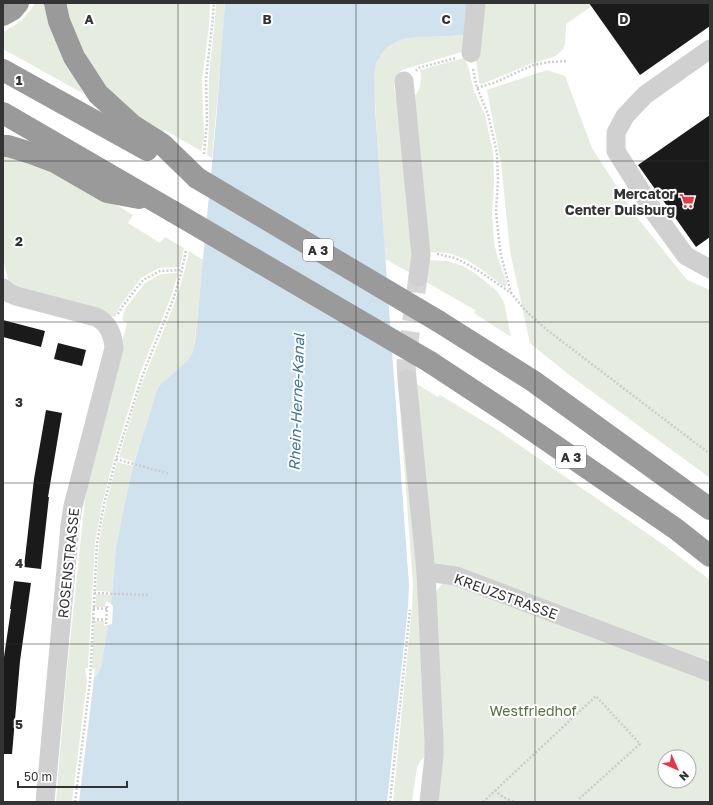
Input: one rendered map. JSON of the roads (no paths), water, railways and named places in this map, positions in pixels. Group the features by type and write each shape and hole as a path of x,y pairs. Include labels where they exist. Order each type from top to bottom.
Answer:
{"highway":[{"path":"3,15 12,10 18,3"},
{"path":"55,3 59,21 74,57 98,94 132,125 162,144 197,178"},
{"name":"A 3","path":"3,70 197,178 438,321 533,381 710,509"},
{"name":"A 3","path":"3,113 430,362 506,412 669,525 710,556"},
{"path":"3,146 8,146 31,153 54,162 107,192 163,206"}],"street":[{"path":"471,54 476,3"},
{"path":"710,49 645,94 625,116 616,134 616,151 656,216 686,256 710,269"},
{"path":"404,81 421,255 418,277"},
{"name":"ROSENSTRASSE","path":"3,288 16,296 100,318 110,329 113,337 114,348 74,500 70,525 45,802"},
{"path":"407,379 426,572 434,742 429,802"},
{"name":"KREUZSTRASSE","path":"426,572 456,576 710,672"}],"water":[{"name":"Rhein-Herne-Kanal","path":"225,3 471,3 467,35 408,38 398,41 388,47 381,54 376,64 374,73 387,282 409,585 408,607 387,802 79,802 94,678 98,674 101,667 108,625 112,624 113,606 111,604 116,548 133,466 158,387 188,360 192,354 195,342 216,122"}],"tunnel":[{"path":"407,379 406,363 418,277"}],"place":[{"name":"Mercator Center Duisburg","path":"687,201"}],"park label":[{"name":"Westfriedhof","path":"533,710"}]}
